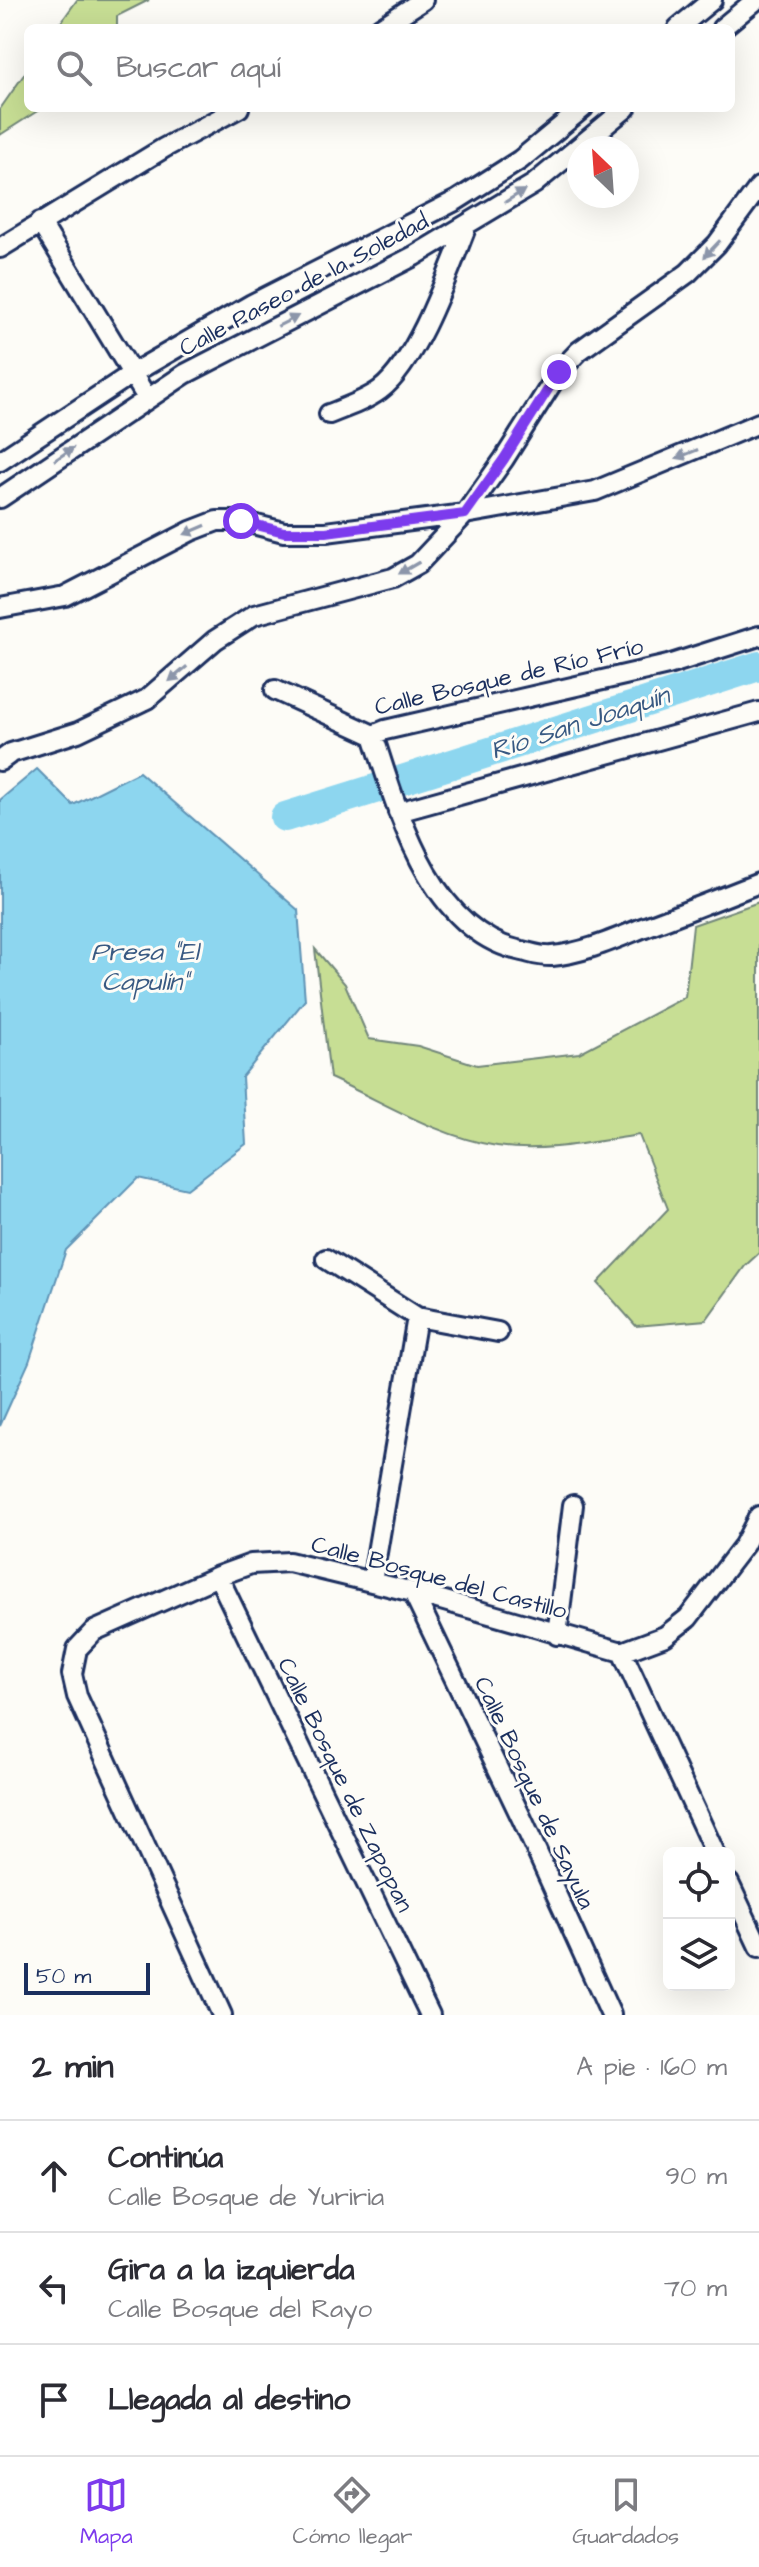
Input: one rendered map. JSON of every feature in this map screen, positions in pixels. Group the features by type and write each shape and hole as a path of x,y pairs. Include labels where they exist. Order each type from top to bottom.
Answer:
{"street":[{"path":"386,24 423,0"},
{"path":"683,24 712,0"},
{"path":"727,24 756,0"},
{"path":"0,248 164,148 232,112"},
{"name":"Calle Paseo de la Soledad","path":"0,461 133,373 252,304 457,200 520,160 578,112"},
{"name":"Calle Paseo de la Soledad","path":"0,498 185,374 414,256 534,184 621,112"},
{"path":"0,761 11,753 78,732 147,699 215,640 254,615 393,578 418,564 465,514 559,372 579,351 688,273 717,244 759,187"},
{"path":"40,222 147,398"},
{"path":"329,414 381,389 404,366 444,284 467,225"},
{"path":"0,608 65,596 191,531 217,521 241,521 284,532 326,532 465,514 595,491 759,423"},
{"name":"Calle Bosque de Río Frío","path":"275,690 373,735 668,665 759,636"},
{"path":"398,812 759,712"},
{"path":"373,735 398,812 428,877 474,930 508,948 549,957 599,945 759,883"},
{"path":"326,1259 417,1317 498,1332"},
{"path":"372,1582 417,1317"},
{"path":"557,1635 573,1505"},
{"path":"712,1847 622,1652 665,1636 688,1618 744,1545 759,1516"},
{"path":"744,1545 759,1558"},
{"name":"Calle Bosque del Castillo","path":"222,2015 77,1696 72,1674 77,1649 94,1631 251,1564 289,1562 413,1592 622,1652"},
{"name":"Calle Bosque de Zapopan","path":"218,1576 430,2015"},
{"name":"Calle Bosque de Sayula","path":"413,1592 522,1819 611,2015"},
{"path":"735,1896 759,1947"}],"green space":[{"path":"77,0 149,0 117,16 117,24 60,24"},
{"path":"24,75 24,112 36,112 0,135 0,109"},
{"path":"759,902 759,1253 745,1266 706,1320 636,1326 598,1283 668,1209 639,1135 551,1147 497,1146 432,1127 330,1078 315,949 345,984 369,1039 418,1046 477,1065 579,1053 685,997 693,925"}],"water":[{"name":"Presa \"El Capulín\"","path":"37,769 73,805 139,772 298,910 305,1000 242,1077 246,1144 187,1189 138,1178 66,1250 29,1362 0,1426 0,800"}],"waterway":[{"name":"Río San Joaquín","path":"402,780 759,666"},
{"name":"Río San Joaquín","path":"285,817 378,788"}],"route":[{"path":"241,521 284,532 326,532 465,514 559,372"}]}
